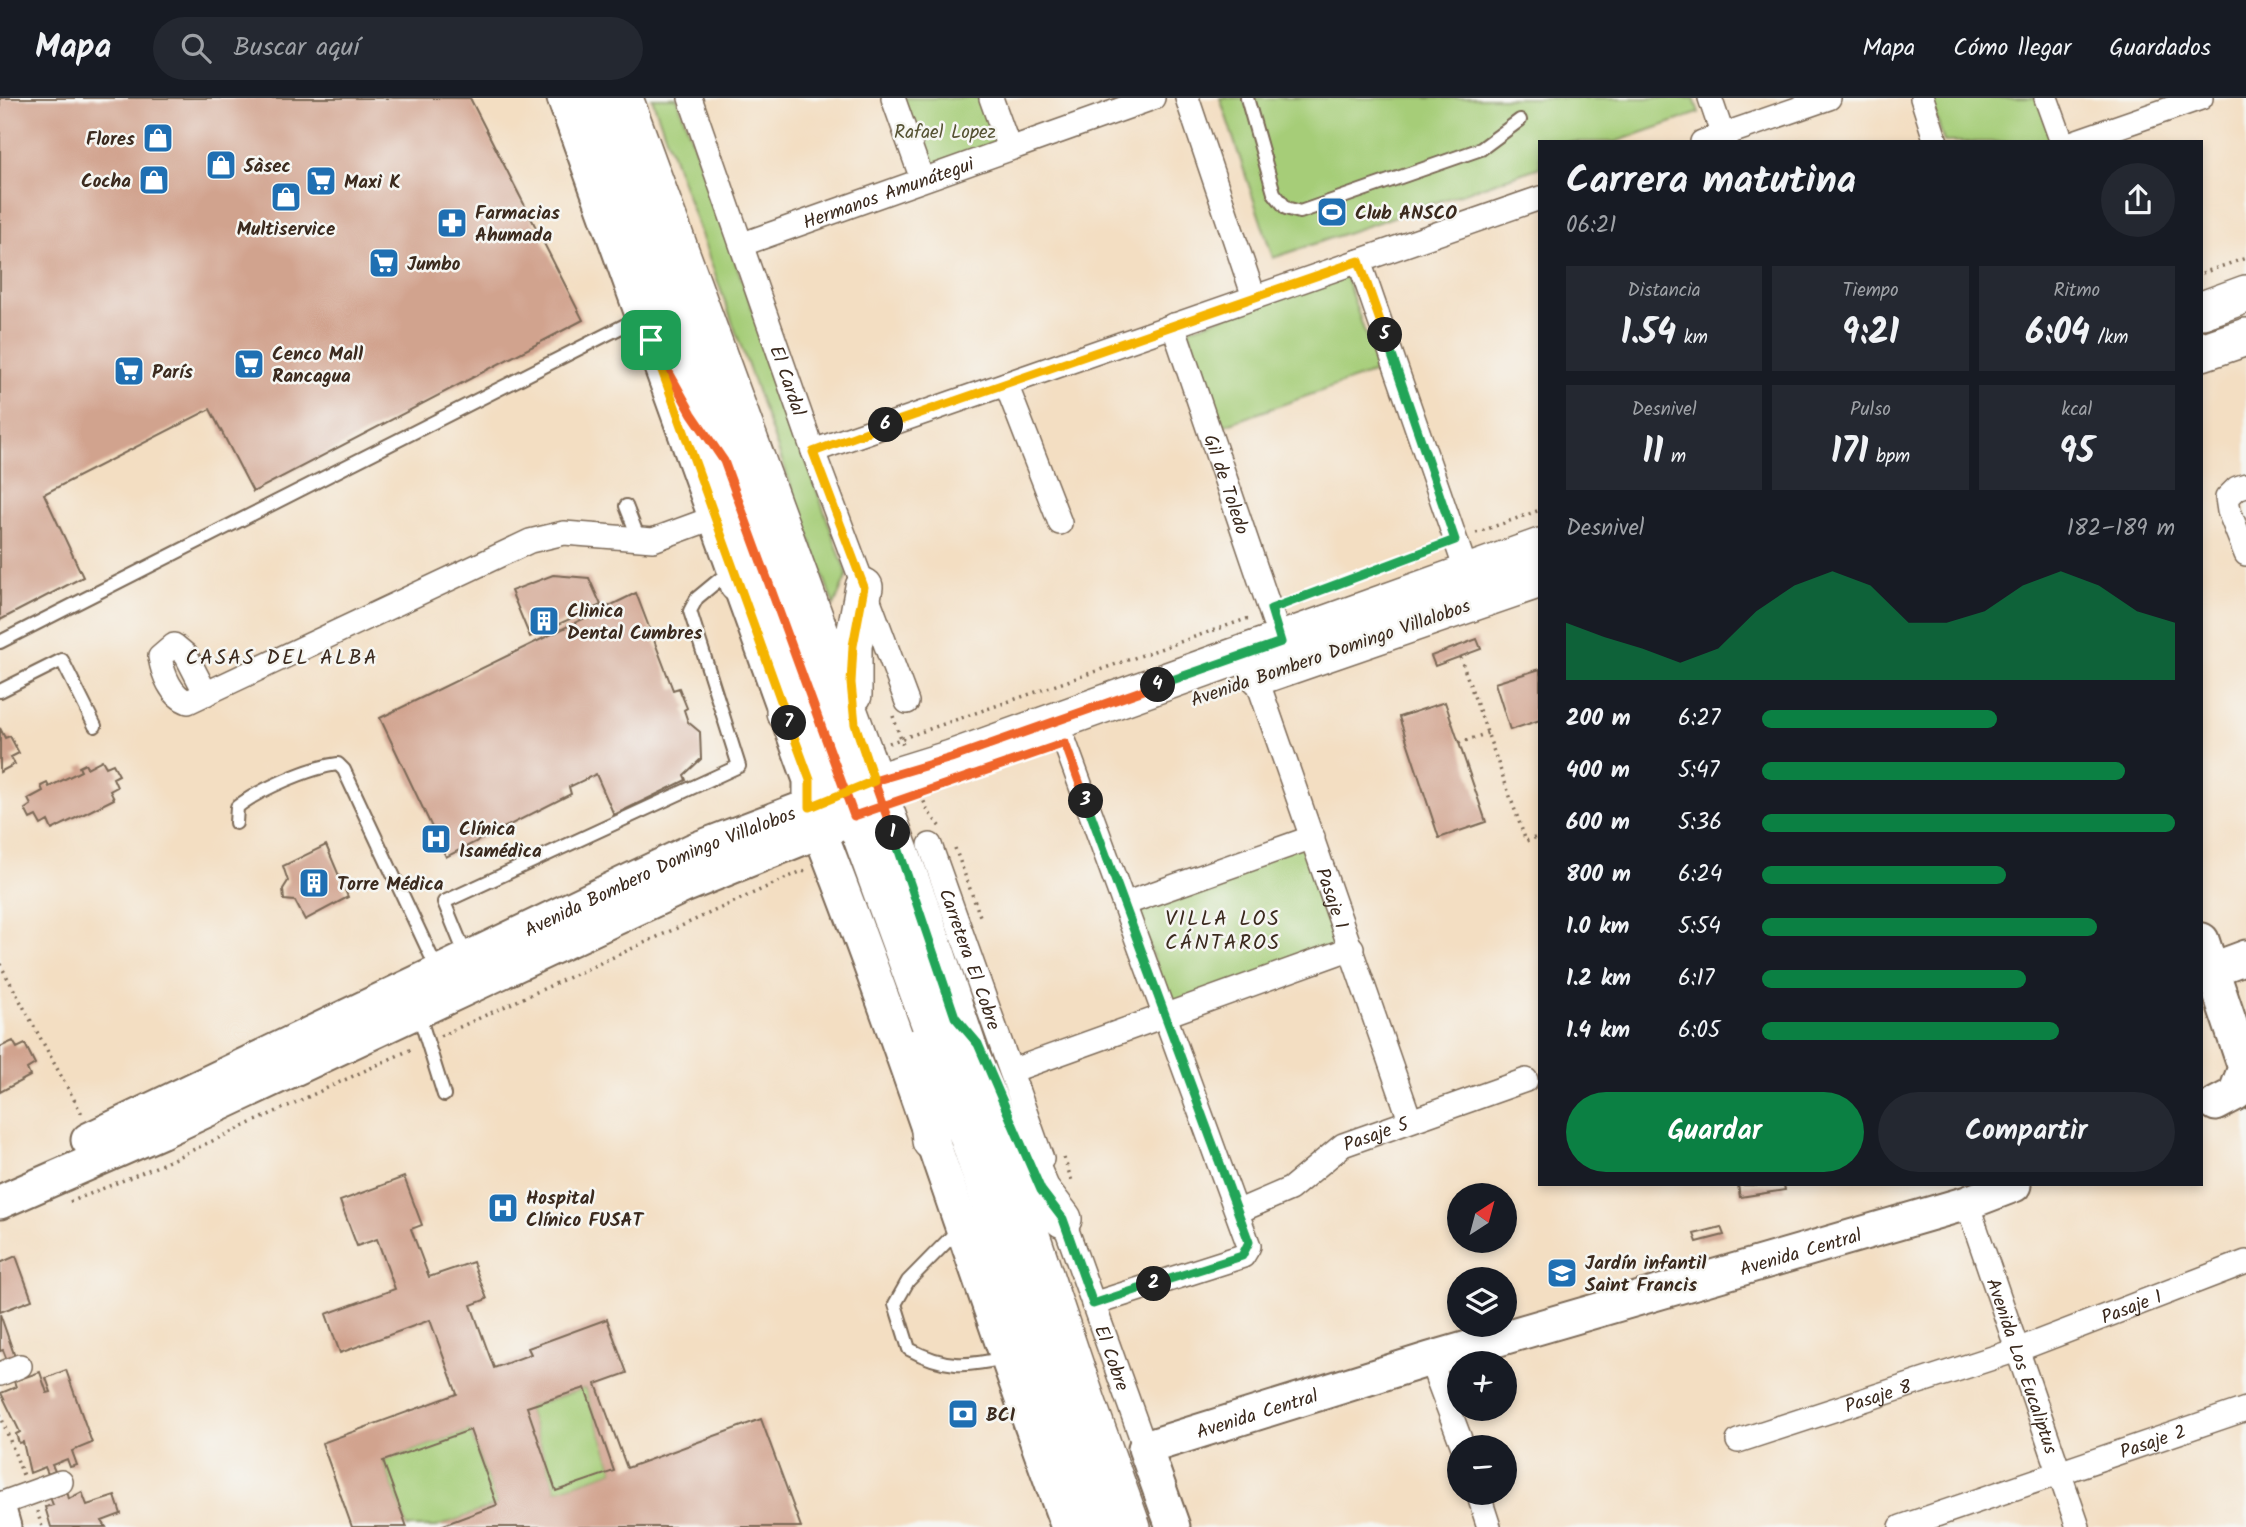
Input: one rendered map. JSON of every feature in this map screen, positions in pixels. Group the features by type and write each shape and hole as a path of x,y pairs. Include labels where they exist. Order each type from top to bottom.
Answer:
{"main road":[{"path":"592,98 785,629 865,778"},
{"path":"624,98 865,778 923,914 955,1017 1132,1527"},
{"path":"2203,310 2246,294"},
{"path":"646,329 692,414 725,465 738,538 735,577"},
{"path":"2203,352 2246,337"},
{"name":"Avenida Bombero Domingo Villalobos","path":"865,778 951,758 1276,625 1461,557 1538,547"},
{"name":"Avenida Bombero Domingo Villalobos","path":"865,778 1065,743 1538,580"},
{"path":"864,587 850,672 865,778 897,935 941,1055 1097,1527"},
{"path":"785,629 790,665 785,712"},
{"path":"897,935 895,979 925,1077 931,1141"},
{"path":"955,1017 978,1044 1041,1190 1063,1219"}],"street":[{"path":"564,98 713,518 810,780 815,820 931,1141 1004,1358 1068,1527"},
{"name":"El Cardal","path":"690,98 743,244 813,452 907,702"},
{"path":"893,98 922,179"},
{"path":"991,98 1009,148"},
{"name":"Hermanos Amunátegui","path":"743,244 1153,98"},
{"path":"1187,98 1254,297"},
{"path":"1710,98 1717,139 1829,98"},
{"path":"1922,98 1935,140"},
{"path":"2046,98 2061,140"},
{"path":"2080,140 2201,98"},
{"path":"813,452 1538,199"},
{"path":"1359,261 1461,557"},
{"name":"Gil de Toledo","path":"1174,326 1276,625"},
{"path":"1006,384 1060,523"},
{"path":"2246,485 2237,488 2227,498 2229,512 2246,554"},
{"path":"206,694 530,541 564,533 653,540 713,518"},
{"name":"Pasaje 1","path":"1256,677 1410,1120"},
{"path":"1065,743 1163,1015 1249,1242 1248,1249 1242,1256 1093,1304"},
{"name":"Avenida Bombero Domingo Villalobos","path":"0,1202 461,971 684,886 815,820 865,778"},
{"path":"1124,904 1312,837"},
{"name":"Carretera El Cobre","path":"930,845 1011,1071"},
{"path":"1011,1071 1352,948"},
{"path":"2231,1090 2206,955 2246,957"},
{"name":"Avenida Bombero Domingo Villalobos","path":"0,1181 94,1137 278,1063 422,1027 461,971"},
{"name":"El Cobre","path":"1011,1071 1173,1527"},
{"name":"Pasaje 5","path":"1239,1211 1290,1189 1338,1148 1526,1080"},
{"name":"Avenida Central","path":"1145,1448 1430,1359 1967,1203 2011,1186"},
{"name":"Avenida Los Eucaliptus","path":"1967,1203 2078,1527"},
{"name":"Pasaje 1","path":"2017,1350 2246,1262"},
{"name":"Pasaje 8","path":"1738,1441 2017,1350"},
{"path":"1430,1359 1458,1435"},
{"name":"Pasaje 2","path":"1900,1527 2246,1409"},
{"path":"0,1504 61,1482"},
{"path":"1482,1505 1489,1527"},
{"path":"0,1513 4,1527"}],"lane":[{"path":"1247,98 1275,193 1286,208 1300,212 1481,149 1520,120"},
{"path":"0,642 646,329"},
{"path":"626,506 639,539"},
{"path":"461,971 444,902 738,767 740,764 690,611 696,598 735,577"},
{"path":"0,691 62,660 96,726"},
{"path":"236,823 237,807 247,799 304,774 338,764 461,971"},
{"path":"422,1027 444,1095"},
{"path":"960,1227 908,1281 895,1304 909,1349 936,1363 960,1365 1004,1358"}],"path":[{"path":"2203,273 2246,258"},
{"path":"865,778 1219,630 1276,625 1461,557 1538,511"},
{"path":"1460,657 1526,841 1538,837"},
{"path":"1459,743 1488,733"},
{"path":"61,1206 158,1166 422,1027 802,871 818,876"},
{"path":"0,964 94,1137"},
{"path":"0,1414 24,1477"},
{"path":"33,1502 43,1527"}],"green space":[{"path":"652,98 677,98 847,575 834,606"},
{"name":"Rafael Lopez","path":"898,98 985,98 1001,145 925,173"},
{"name":"Club ANSCO","path":"1220,98 1694,98 1699,113 1621,140 1538,140 1538,168 1273,258"},
{"path":"1930,98 2040,98 2051,140 1943,140"},
{"path":"1345,275 1378,371 1222,426 1188,329"},
{"path":"1308,842 1346,946 1171,1008 1134,904"},
{"path":"585,1388 614,1471 556,1491 527,1407"},
{"path":"470,1430 497,1505 437,1527 407,1527 383,1461"}],"building":[{"name":"Cenco Mall Rancagua","path":"0,98 470,98 583,320 253,492 210,409 44,494 83,577 0,620"},
{"name":"Clinica Dental Cumbres","path":"553,575 589,578 601,605 530,637 511,591"},
{"path":"636,593 673,690 679,688 687,708 684,710 688,722 700,732 701,759 684,775 686,780 614,815 596,774 569,787 571,794 446,857 380,718"},
{"path":"1477,639 1481,649 1435,666 1431,656"},
{"path":"1538,670 1538,721 1510,730 1495,683"},
{"path":"1445,702 1486,822 1439,838 1399,717"},
{"path":"0,728 5,738 10,736 19,753 11,757 15,764 0,772"},
{"path":"102,760 106,767 113,764 119,775 113,778 117,787 110,791 114,799 52,830 48,821 41,825 36,816 30,819 25,809 31,805 28,799 43,791 41,786 47,783 49,787 81,771 79,767 85,764 87,768"},
{"name":"Torre Médica","path":"326,845 348,897 305,920 295,901 284,900 283,889 288,881 283,866"},
{"path":"13,1041 17,1048 25,1044 35,1064 27,1069 30,1076 0,1092 0,1047"},
{"path":"404,1177 422,1225 411,1229 429,1277 473,1262 487,1299 471,1305 494,1368 531,1354 528,1348 607,1319 627,1373 596,1384 627,1468 761,1419 801,1527 438,1527 497,1505 470,1430 383,1461 407,1527 352,1527 322,1443 457,1394 430,1320 340,1353 326,1314 395,1289 377,1239 357,1246 340,1201","holes":["585,1388 614,1471 556,1491 527,1407"]},
{"path":"1738,1186 1784,1186 1785,1190 1740,1197"},
{"path":"1721,1227 1724,1235 1697,1242 1694,1234"},
{"path":"16,1256 32,1300 0,1312 0,1263"},
{"path":"0,1314 15,1357 7,1360 3,1350 0,1351"},
{"path":"66,1370 92,1443 72,1451 77,1465 70,1467 67,1459 52,1465 55,1471 48,1474 45,1467 30,1473 23,1442 19,1443 16,1434 20,1432 1,1393 16,1387 14,1381 40,1372 47,1393 51,1392 46,1378"},
{"path":"67,1491 69,1499 82,1492 87,1505 115,1496 121,1514 102,1521 106,1527 51,1527 45,1507 53,1505 50,1497"}],"place":[{"name":"Flores","path":"158,138"},
{"name":"5àsec","path":"221,165"},
{"name":"Cocha","path":"154,180"},
{"name":"Maxi K","path":"321,181"},
{"name":"Multiservice","path":"286,197"},
{"name":"Club ANSCO","path":"1332,212"},
{"name":"Farmacias Ahumada","path":"452,223"},
{"name":"Jumbo","path":"384,263"},
{"name":"Cenco Mall Rancagua","path":"249,364"},
{"name":"París","path":"129,371"},
{"name":"Clinica Dental Cumbres","path":"544,621"},
{"name":"Clínica Isamédica","path":"436,839"},
{"name":"Torre Médica","path":"314,883"},
{"name":"Hospital Clínico FUSAT","path":"503,1208"},
{"name":"Jardín infantil Saint Francis","path":"1562,1273"},
{"name":"BCI","path":"963,1414"}],"district":[{"name":"CASAS DEL ALBA","path":"282,657"},
{"name":"VILLA LOS CÁNTAROS","path":"1223,930"}],"route":[{"path":"651,340 692,414 724,461 727,470 845,792 854,816 883,806 923,914 955,1017 978,1044 1041,1190 1063,1219 1093,1304 1242,1256 1246,1253 1249,1242 1239,1211 1163,1015 1065,743 883,806 874,781 951,758 1281,642 1271,609 1455,540 1359,261 813,452 864,587 850,672 855,724 874,781 845,792 810,807 810,780 739,591 651,340"}]}
